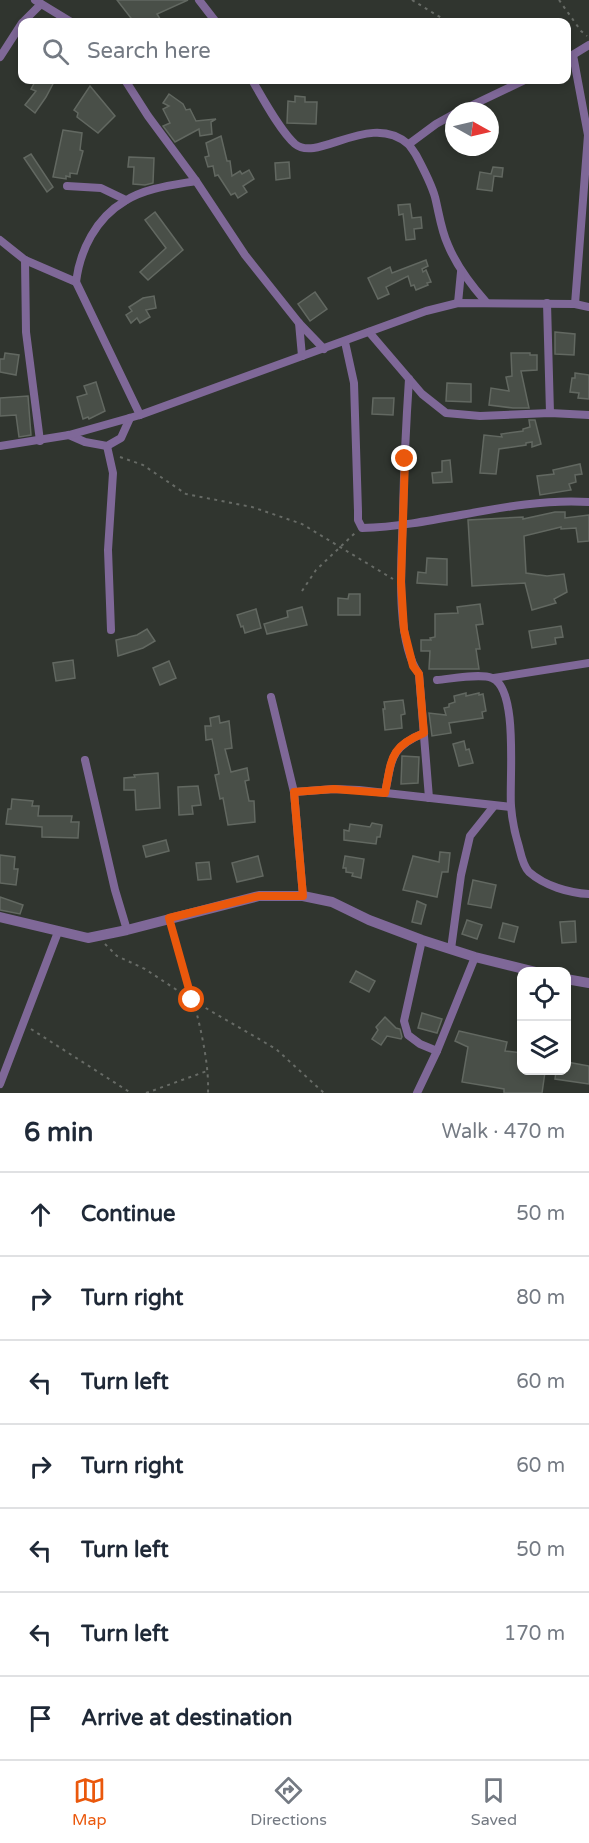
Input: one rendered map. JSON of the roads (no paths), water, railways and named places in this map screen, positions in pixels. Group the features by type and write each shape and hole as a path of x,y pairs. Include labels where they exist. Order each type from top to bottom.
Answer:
{"street":[{"path":"199,0 213,18"},
{"path":"27,18 38,2 64,18"},
{"path":"0,57 18,30"},
{"path":"571,56 589,45"},
{"path":"571,61 588,135 575,304"},
{"path":"128,84 245,255 299,323 324,349"},
{"path":"255,84 296,145 316,148 371,132 394,136 409,144 422,165 435,194 447,245 462,272 486,302"},
{"path":"479,102 517,84"},
{"path":"409,144 445,119"},
{"path":"140,415 76,282 78,263 95,230 111,211 126,200 143,193 196,181"},
{"path":"67,186 101,188 126,200"},
{"path":"0,240 25,260 76,282"},
{"path":"25,260 26,332 40,441"},
{"path":"458,303 462,272"},
{"path":"0,446 69,435 140,415 426,311 458,303 547,303 589,307"},
{"path":"547,303 550,413"},
{"path":"299,323 302,356"},
{"path":"369,332 409,379 437,407 446,412 480,416 550,413 589,415"},
{"path":"345,342 354,383 358,520 362,528 402,525 526,505 589,502"},
{"path":"409,379 401,582 404,630 413,666 419,674 429,798"},
{"path":"109,450 120,438 130,418"},
{"path":"69,435 109,450"},
{"path":"109,450 113,473 108,550 111,630"},
{"path":"437,680 482,676 494,678 589,663"},
{"path":"494,678 502,687 507,708 511,807 521,858 528,871 541,880 562,890 589,894"},
{"path":"270,697 294,792 303,896"},
{"path":"385,793 396,751 406,740 424,733"},
{"path":"85,760 115,890 127,930"},
{"path":"294,792 334,789 511,807"},
{"path":"451,949 461,875 471,836 494,806"},
{"path":"0,917 88,938 259,896 303,896 332,902 369,920 422,940 517,967"},
{"path":"0,1084 58,932"},
{"path":"422,940 404,1021 408,1035 420,1044 437,1051"},
{"path":"417,1093 437,1051 475,957"},
{"path":"571,980 589,983"}]}
